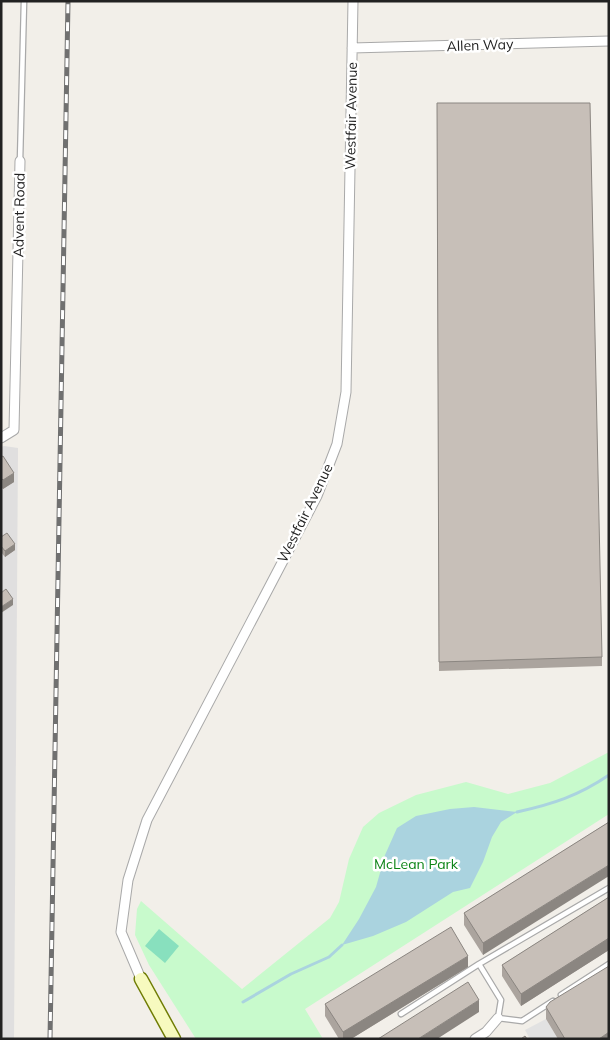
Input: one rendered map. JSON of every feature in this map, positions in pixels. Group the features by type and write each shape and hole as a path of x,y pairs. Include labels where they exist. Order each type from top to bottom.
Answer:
{"street":[{"name":"Westfair Avenue","path":"141,979 121,932 128,880 147,820 317,496 337,444 346,392 353,1"},
{"name":"Allen Way","path":"352,48 609,42"},
{"name":"Advent Road","path":"1,438 14,430 20,161"},
{"path":"141,979 174,1039"},
{"path":"475,1039 486,1032 498,1018"}],"lane":[{"name":"Advent Road","path":"20,161 24,1"},
{"path":"401,1014 480,964 609,888"},
{"path":"480,964 501,1000 498,1018 522,1021 609,964"}],"shaded area":[{"path":"1,447 18,448 14,1039 1,1039"},
{"path":"546,1019 558,1039 530,1039 525,1030"}],"green space":[{"name":"McLean Park","path":"609,752 609,814 305,1009 323,1039 196,1039 149,965 135,935 137,909 141,901 242,989 330,918 339,902 349,859 363,827 379,813 416,795 466,782 508,794 550,783"},
{"path":"159,929 179,946 165,963 145,946"}],"water":[{"path":"474,807 517,812 501,822 492,837 483,862 470,888 453,892 406,922 373,936 342,945 359,919 376,887 385,855 397,828 416,816 450,809"}],"building":[{"path":"437,103 590,103 602,657 439,662"},
{"path":"3,456 14,473 3,480 1,478 1,457"},
{"path":"7,533 15,544 5,551 1,546 1,537"},
{"path":"6,589 13,599 1,607 1,593"},
{"path":"609,822 609,865 483,943 464,913"},
{"path":"609,897 609,938 521,994 502,965"},
{"path":"451,927 468,956 343,1032 325,1004"},
{"path":"609,966 609,1032 599,1039 565,1039 546,1007 550,1002"},
{"path":"468,982 479,1000 418,1039 378,1039"}],"waterway":[{"path":"517,812 565,798 587,789 609,775"},
{"path":"243,1002 291,974 329,957 342,945"}],"railway":[{"path":"50,1039 68,1"}]}
